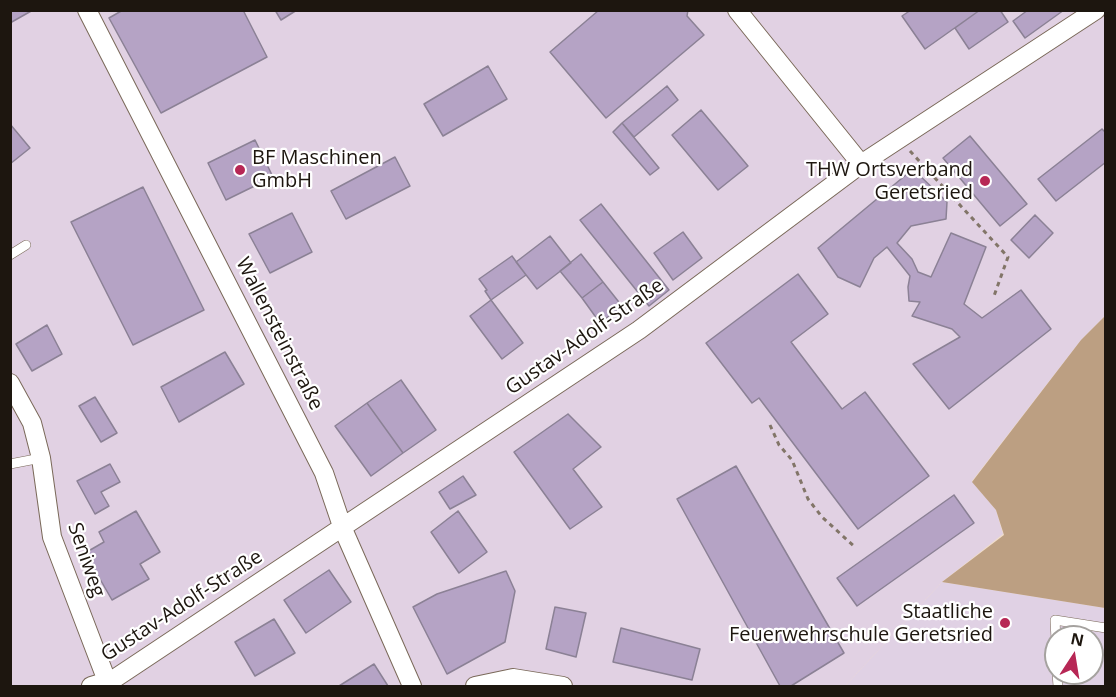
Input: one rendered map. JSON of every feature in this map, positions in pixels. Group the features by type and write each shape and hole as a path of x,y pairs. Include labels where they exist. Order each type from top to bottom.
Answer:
{"street":[{"name":"Wallensteinstraße","path":"87,10 324,473 342,529 412,687"},
{"path":"737,10 861,164"},
{"name":"Gustav-Adolf-Straße","path":"99,684 114,679 639,330 861,164 1096,10"},
{"name":"Seniweg","path":"10,384 32,423 41,458 52,537 99,684"},
{"path":"475,687 513,678 563,687"}],"lane":[{"path":"10,255 26,245"},
{"path":"10,464 41,458"},
{"path":"1055,625 1055,620 1087,625"}],"path":[{"path":"899,139 1008,257 994,296"},
{"path":"770,425 779,445 792,460 808,499 822,517 856,548"}],"shaded area":[{"path":"10,11 1105,11 1105,316 1081,340 972,481 996,510 1003,534 942,582 845,686 11,686"},
{"path":"1105,316 1105,608 942,582 1004,535 996,510 972,482 1081,340"},
{"name":"Staatliche Feuerwehrschule Geretsried","path":"942,582 1105,608 1105,686 845,686"}],"building":[{"path":"10,10 33,10 10,23"},
{"path":"123,10 243,10 267,57 161,113 109,18"},
{"path":"275,10 297,10 281,20"},
{"path":"599,10 688,10 687,16 704,35 606,118 550,52"},
{"path":"911,10 980,10 925,49 902,16"},
{"path":"980,10 1000,10 1008,22 969,49 955,28"},
{"path":"1028,10 1064,10 1025,38 1013,21"},
{"path":"488,66 507,99 443,136 424,104"},
{"path":"667,86 678,100 634,137 622,123"},
{"path":"701,110 748,166 718,190 672,135"},
{"path":"622,123 659,168 650,175 613,132"},
{"path":"10,124 30,148 10,164"},
{"path":"1102,129 1106,133 1106,162 1056,201 1038,179"},
{"name":"THW Ortsverband Geretsried","path":"970,136 1027,204 1000,226 943,158"},
{"name":"BF Maschinen GmbH","path":"255,140 273,177 226,200 208,163"},
{"path":"395,157 410,186 346,219 331,191"},
{"path":"913,169 947,202 946,219 911,226 897,243 912,259 918,272 931,277 951,233 986,247 964,304 982,318 1021,290 1051,329 949,409 913,364 960,337 952,329 912,316 920,302 909,301 910,276 887,247 874,258 860,287 838,277 818,248"},
{"path":"143,187 204,310 133,345 71,222"},
{"path":"601,204 669,290 649,306 580,220"},
{"path":"292,213 312,252 270,273 249,234"},
{"path":"1035,215 1053,233 1029,258 1011,240"},
{"path":"683,232 702,258 673,280 654,253"},
{"path":"550,236 571,263 537,289 516,262"},
{"path":"581,254 603,282 582,298 560,271"},
{"path":"512,256 526,275 491,300 479,279"},
{"path":"798,274 828,314 791,342 842,409 865,392 929,476 858,529 759,398 752,403 706,343"},
{"path":"603,282 622,306 600,323 582,298"},
{"path":"491,300 523,343 502,359 470,316"},
{"path":"47,325 62,354 32,371 16,344"},
{"path":"225,352 244,384 179,422 161,387"},
{"path":"401,380 436,430 403,453 367,403"},
{"path":"95,397 117,433 101,442 79,406"},
{"path":"367,403 403,453 371,476 335,426"},
{"path":"568,414 601,447 573,469 602,507 570,529 514,452"},
{"path":"110,464 120,482 101,492 109,506 95,514 77,481"},
{"path":"736,466 844,653 791,686 780,686 677,499"},
{"path":"463,476 476,495 450,509 439,492"},
{"path":"954,495 974,523 857,606 837,578"},
{"path":"136,511 160,552 140,564 149,579 112,600 85,553 104,542 99,532"},
{"path":"458,511 487,552 459,573 431,532"},
{"path":"329,570 351,602 306,633 284,600"},
{"path":"506,571 515,591 505,642 447,674 413,607 437,594"},
{"path":"555,607 586,613 576,657 546,649"},
{"path":"274,619 295,653 255,676 235,642"},
{"path":"621,628 700,649 692,680 613,662"},
{"path":"374,664 388,686 339,686"}],"place":[{"name":"BF Maschinen GmbH","path":"240,170"},
{"name":"THW Ortsverband Geretsried","path":"985,181"},
{"name":"Staatliche Feuerwehrschule Geretsried","path":"1005,623"}]}
